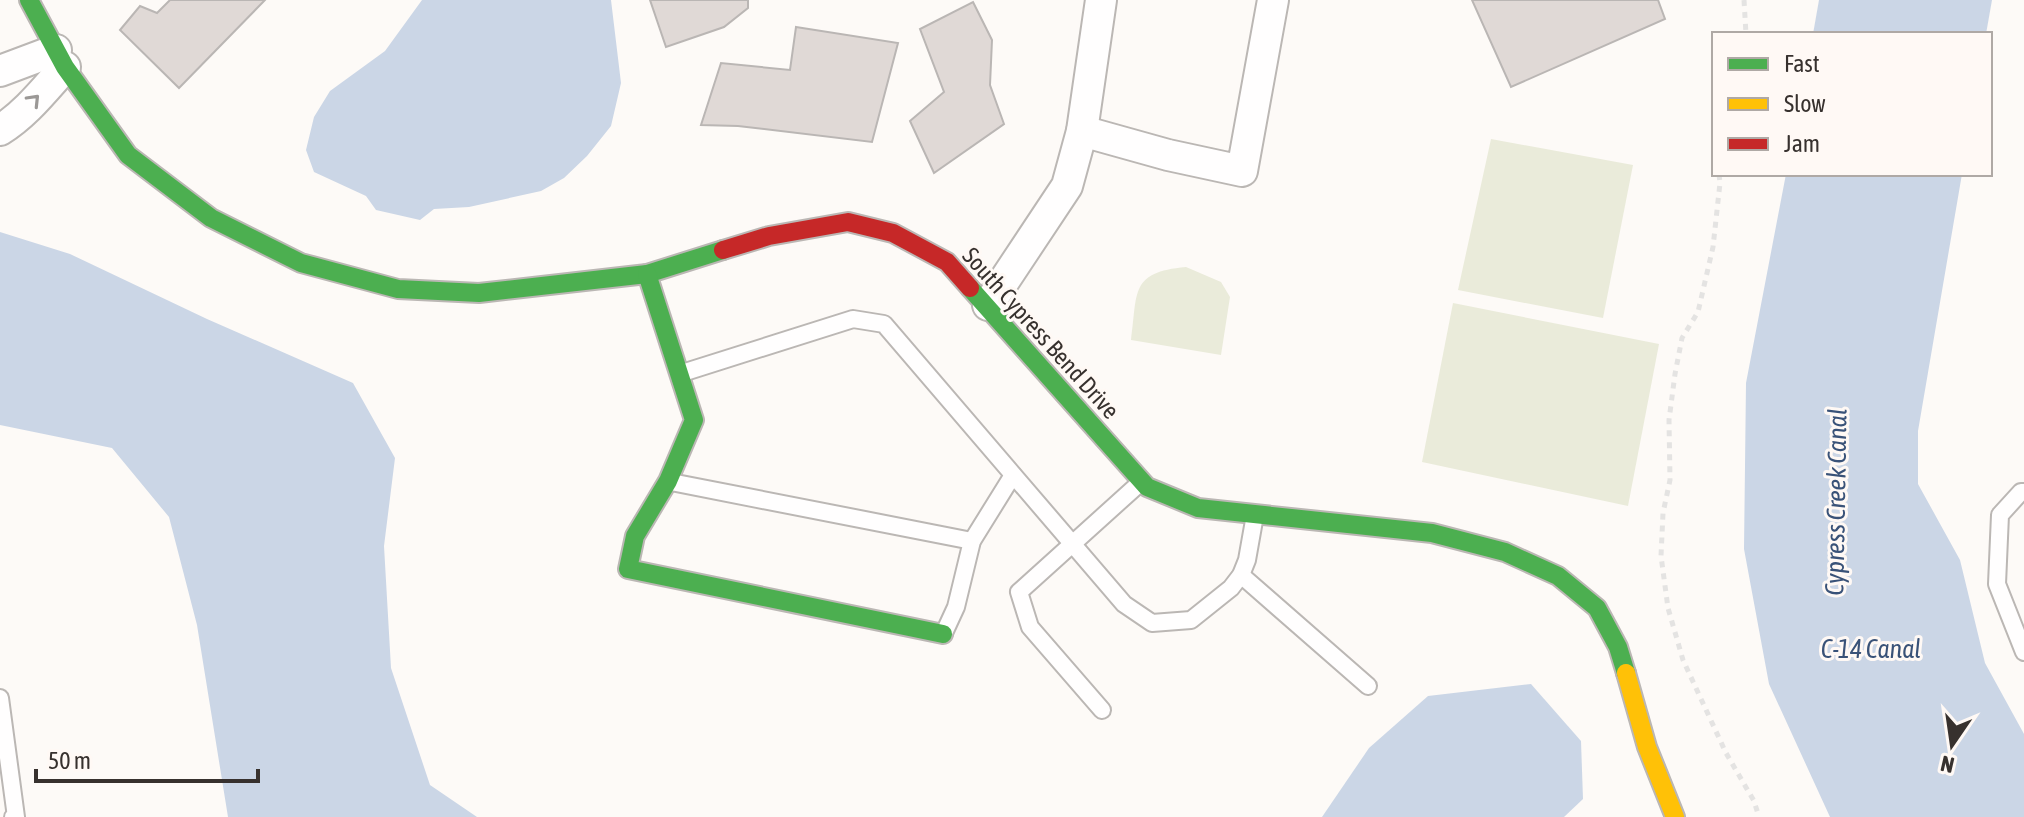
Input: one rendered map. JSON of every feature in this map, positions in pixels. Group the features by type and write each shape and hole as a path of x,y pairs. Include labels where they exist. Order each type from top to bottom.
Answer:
{"street":[{"name":"South Cypress Bend Drive","path":"29,0 60,58 128,155 211,218 301,263 398,289 479,293 647,274 769,236 848,222 893,233 947,262 1147,487 1198,508 1432,533 1505,552 1558,576 1597,608 1618,647 1647,747 1675,817"},
{"path":"988,305 1067,186 1082,131 1101,0"},
{"path":"1082,131 1168,155 1242,171 1273,0"},
{"path":"0,71 60,58"},
{"path":"0,130 12,123 60,58"},
{"path":"647,274 694,420 668,481 635,536 628,569 943,634"}],"lane":[{"path":"678,374 853,319 884,324 1124,604 1152,623 1191,620 1231,588 1247,560 1255,514"},
{"path":"943,634 956,607 972,541 1013,475"},
{"path":"668,481 972,541"},
{"path":"1102,710 1030,627 1019,592 1142,481"},
{"path":"2024,492 2000,515 1997,584 2024,652"},
{"path":"1241,575 1368,686"},
{"path":"0,698 16,817 13,817"}],"path":[{"path":"1744,0 1746,32"},
{"path":"1719,176 1713,247 1698,312 1682,338 1671,405 1670,480 1663,513 1661,556 1668,608 1683,660 1726,753 1754,801 1759,817"}],"green space":[{"path":"1491,139 1633,165 1603,318 1458,290"},
{"path":"1186,267 1221,282 1230,297 1221,355 1131,340 1136,298 1145,280 1154,274"},
{"path":"1453,303 1659,344 1628,506 1422,462"}],"water":[{"path":"422,0 611,0 621,83 611,126 564,178 541,191 469,207 434,209 420,220 376,210 366,196 314,172 306,150 314,117 330,91 385,51"},
{"path":"1819,0 1992,0 1986,32 1813,32"},
{"name":"C-14 Canal","path":"1786,176 1962,176 1918,431 1918,484 1960,560 1985,663 2024,734 2024,817 1830,817 1769,684 1744,549 1746,383"},
{"path":"0,232 70,254 353,383 395,458 384,546 391,668 430,785 477,817 228,817 197,625 169,517 112,448 0,425"},
{"path":"1531,684 1581,741 1583,799 1564,817 1322,817 1369,748 1428,696"}],"building":[{"path":"170,0 265,0 179,88 120,30 140,6 157,13"},
{"path":"650,0 748,0 748,8 724,27 666,47"},
{"path":"1472,0 1658,0 1665,19 1511,87"},
{"path":"973,2 992,40 990,85 1004,124 934,173 910,121 944,92 920,29"},
{"path":"796,27 898,43 872,142 738,126 701,125 721,63 790,70"}],"traffic: fast":[{"path":"29,0 65,67 128,155 211,218 301,263 398,289 479,293 647,274 723,250"},
{"path":"647,274 694,420 668,481 635,536 628,569 943,634"},
{"path":"970,288 1147,487 1198,508 1432,533 1505,552 1558,576 1597,608 1618,647 1626,673"}],"traffic: slow":[{"path":"1626,673 1647,747 1675,817"}],"traffic: jam":[{"path":"723,250 769,236 848,222 893,233 947,262 970,288"}],"water label":[{"name":"Cypress Creek Canal","path":"1836,502"}]}
